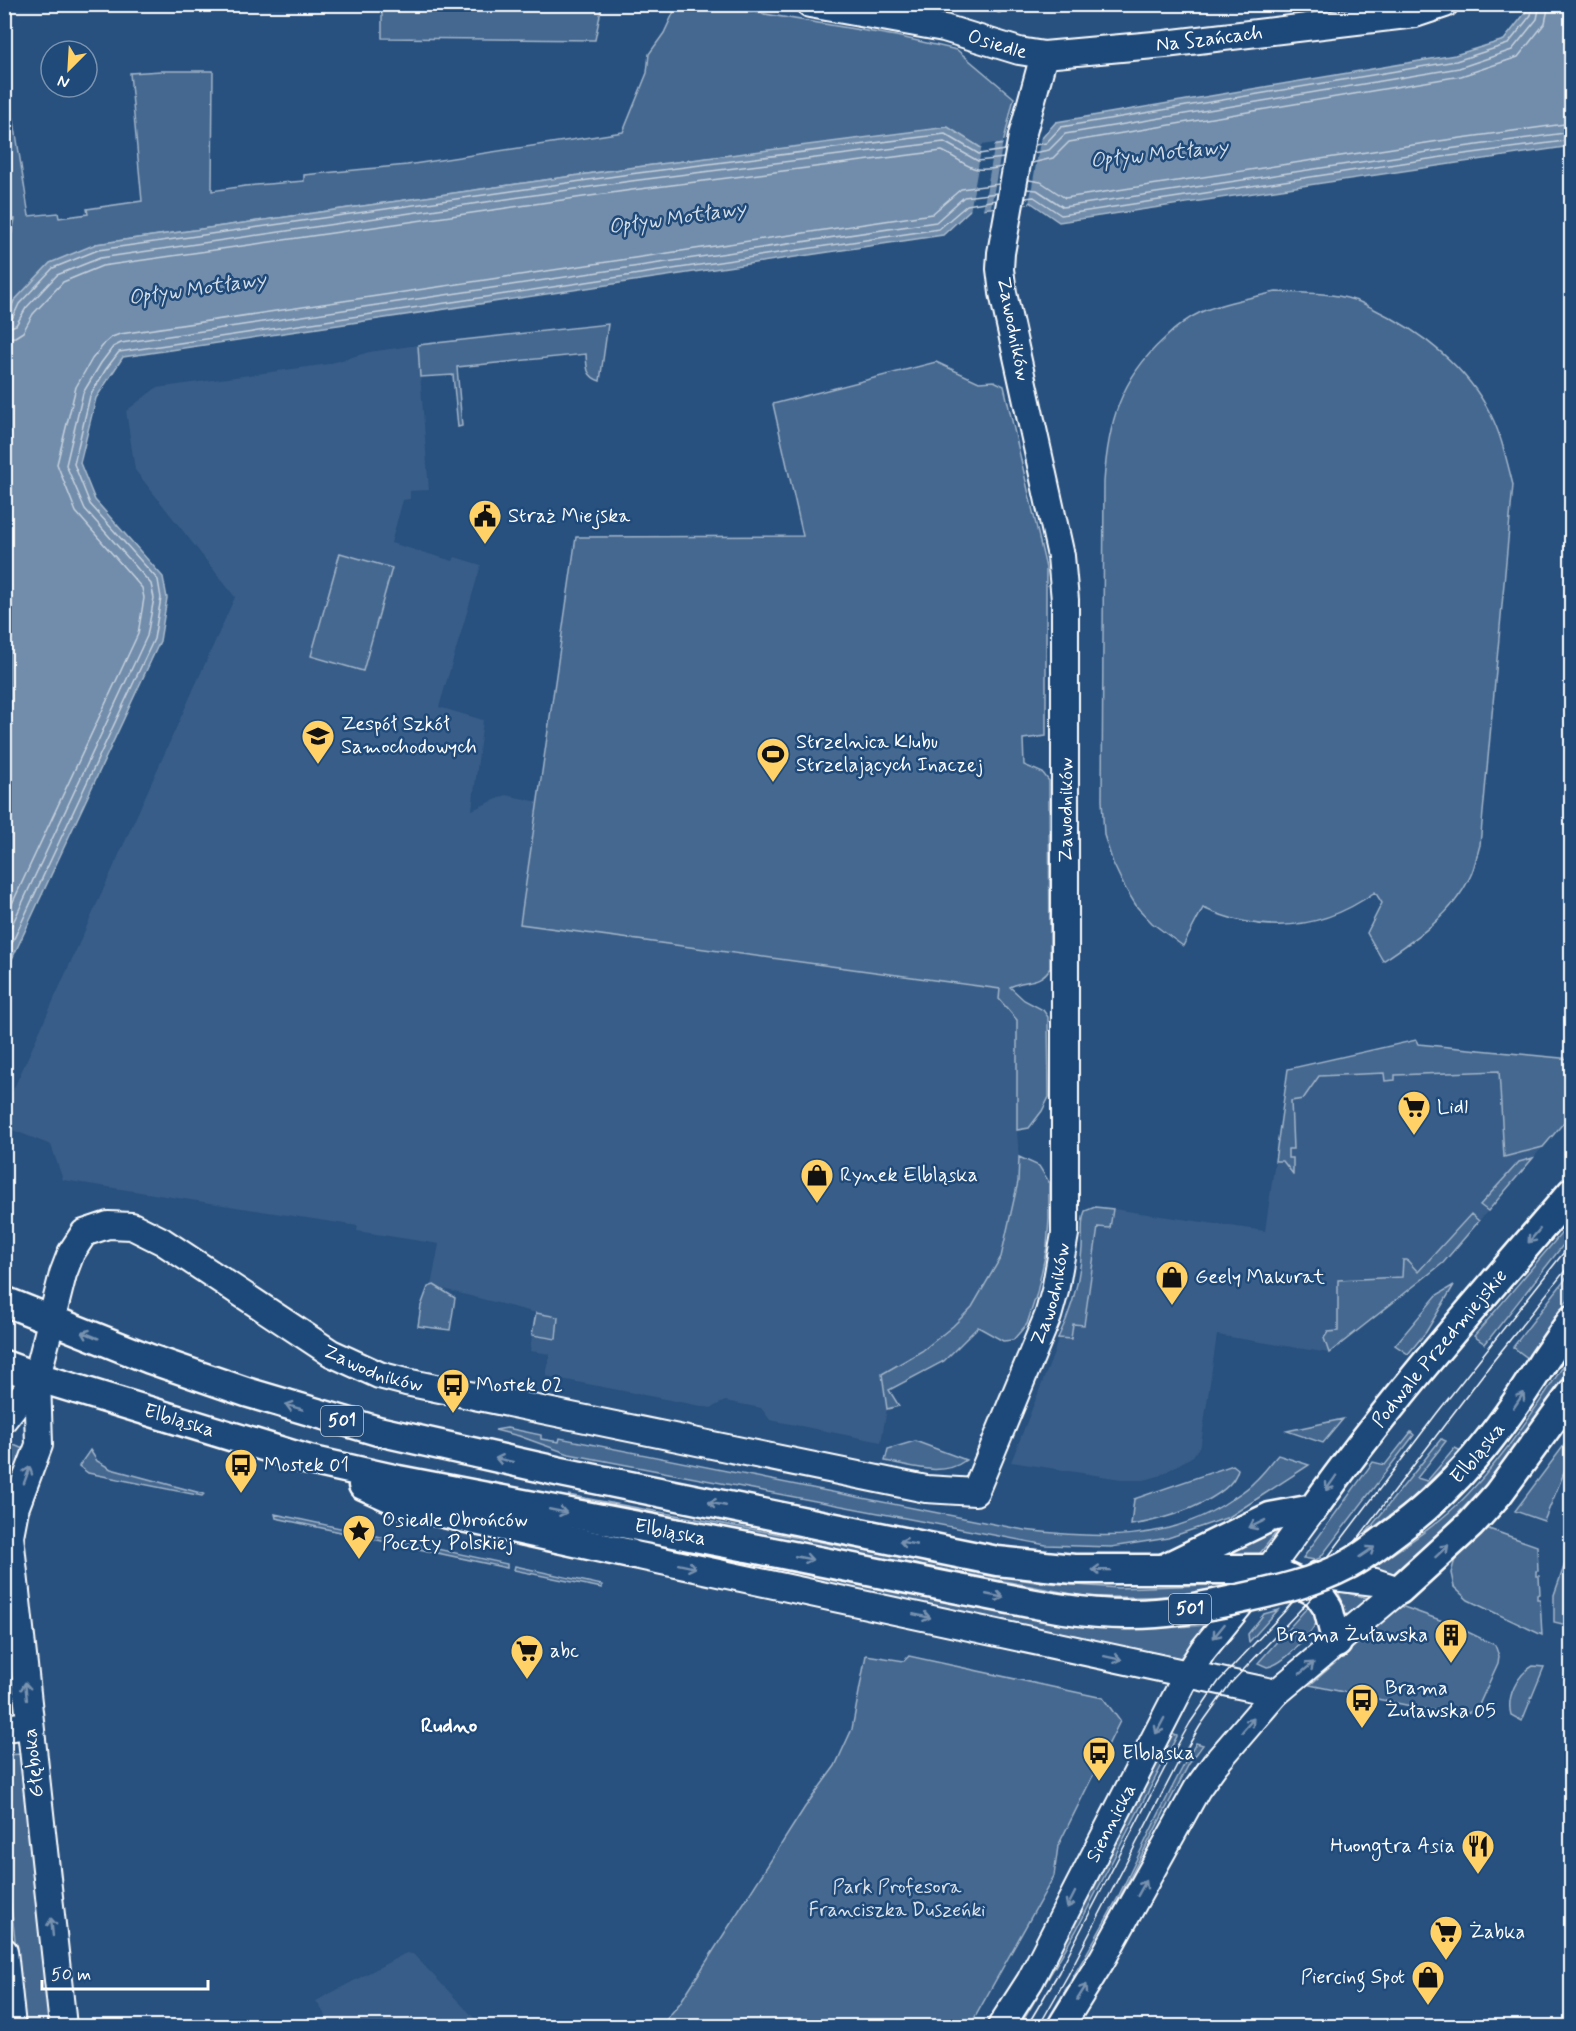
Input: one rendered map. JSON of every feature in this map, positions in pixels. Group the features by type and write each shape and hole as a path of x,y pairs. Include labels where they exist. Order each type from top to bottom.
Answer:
{"main road":[{"name":"Podwale Przedmiejskie","path":"1313,1509 1349,1458 1404,1389 1572,1192"},
{"name":"Elbląska","path":"4,1300 150,1359 246,1392 378,1431 479,1455 997,1561 1074,1569 1160,1570 1270,1517 1313,1509"},
{"name":"Elbląska","path":"4,1365 309,1460 398,1480 994,1596 1090,1612 1127,1614 1200,1608 1313,1580 1347,1565 1427,1508 1462,1474 1496,1433 1572,1320"},
{"path":"1399,1590 1471,1524 1498,1494 1572,1393"},
{"path":"309,1460 407,1505 630,1554"},
{"path":"1160,1570 1269,1569 1317,1592 1328,1608 1338,1643"}],"street":[{"name":"Osiedle","path":"810,4 944,28 1019,51 1044,55"},
{"name":"Na Szańcach","path":"1044,55 1165,44 1415,14 1445,4"},
{"name":"Zawodników","path":"51,1319 71,1253 84,1233 108,1225 132,1226 162,1241 331,1353 379,1375 926,1489 975,1492 1048,1316 1060,1267 1065,1234 1065,600 1061,556 1003,293 1001,253 1022,136 1044,55"},
{"path":"4,1419 38,1377 51,1319"},
{"name":"Głęboka","path":"38,1377 39,1445 11,1523 10,1594 30,1725 63,2026"},
{"name":"Siennicka","path":"1001,2026 1039,1964 1187,1675 1203,1650 1269,1569 1313,1509"},
{"name":"Elbląska","path":"630,1554 1276,1693"},
{"path":"1269,1569 1375,1582 1399,1590"},
{"path":"1061,2026 1104,1958 1197,1789 1215,1764 1276,1693 1399,1590"},
{"path":"4,1728 30,1725"},
{"path":"4,1951 12,2026"}],"shaded area":[{"path":"418,345 429,490 410,491 410,499 403,500 391,543 453,561 455,557 481,565 439,707 483,720 472,810 506,795 539,802 521,924 1001,989 999,999 1017,1020 1018,1182 1001,1257 972,1307 953,1326 922,1351 882,1374 887,1409 881,1442 770,1420 761,1408 725,1401 711,1408 546,1376 550,1354 530,1351 532,1335 556,1339 558,1317 431,1286 439,1244 357,1231 358,1226 63,1180 51,1145 5,1127 5,1108 235,597 135,470 126,411 156,388 328,364 369,352"},
{"path":"1416,1040 1418,1044 1571,1059 1571,1114 1443,1263 1329,1353 1217,1335 1201,1444 1193,1456 1159,1476 1144,1480 1127,1480 1011,1462 1058,1338 1071,1339 1073,1324 1084,1325 1098,1227 1110,1228 1113,1209 1265,1231 1288,1069"},
{"path":"406,1953 413,1954 482,2026 332,2026 316,2001"}],"green space":[{"path":"382,4 602,5 595,40 382,38"},
{"path":"677,5 711,5 896,36 957,50 1014,98 1003,144 981,148 948,128 629,168 96,244 14,301 5,321 5,257 15,219 5,219 5,83 8,83 29,216 58,213 59,218 88,214 87,209 142,201 130,73 213,71 212,191 304,181 304,175 407,165 623,132 647,73 649,54 664,33"},
{"path":"1276,292 1325,294 1357,301 1392,318 1442,353 1469,381 1491,415 1513,485 1480,845 1476,861 1463,890 1444,914 1421,935 1383,961 1367,933 1382,903 1375,892 1334,915 1292,925 1248,922 1203,908 1183,946 1152,923 1137,907 1113,863 1104,835 1102,800 1104,482 1113,422 1119,404 1137,370 1168,335 1196,314 1229,303"},
{"path":"608,324 600,381 589,373 586,354 457,367 462,426 458,427 453,375 420,377 418,345"},
{"path":"936,362 979,382 994,381 1004,386 1046,568 1046,736 1023,739 1024,765 1043,773 1049,781 1050,968 1042,977 1010,987 1024,1000 1043,1010 1048,1017 1049,1097 1029,1128 1017,1130 1017,1020 999,999 1000,989 520,924 576,537 803,536 773,404"},
{"path":"340,553 392,568 363,671 311,656"},
{"path":"1416,1040 1418,1044 1571,1059 1571,1114 1543,1147 1504,1157 1499,1071 1395,1075 1395,1080 1385,1081 1384,1073 1319,1076 1303,1099 1291,1101 1293,1149 1288,1149 1288,1158 1293,1158 1293,1174 1283,1161 1275,1161 1288,1069"},
{"path":"1019,1157 1039,1166 1049,1182 1047,1247 1037,1293 1027,1324 1013,1340 1003,1341 978,1327 944,1361 889,1390 899,1406 887,1409 882,1374 922,1351 953,1326 972,1307 1001,1257 1018,1182"},
{"path":"1533,1158 1488,1211 1480,1205 1519,1162"},
{"path":"1095,1207 1113,1209 1110,1228 1098,1227 1084,1325 1073,1324 1071,1339 1058,1338 1077,1283 1081,1260 1083,1216 1085,1211"},
{"path":"1471,1214 1479,1221 1443,1263 1329,1353 1324,1338 1328,1332 1338,1331 1338,1280 1402,1277 1403,1260 1407,1260 1418,1272"},
{"path":"1571,1222 1571,1235 1485,1344 1474,1336"},
{"path":"1571,1272 1571,1295 1529,1359 1513,1347"},
{"path":"434,1285 455,1298 450,1330 418,1326 421,1306 428,1287"},
{"path":"1454,1285 1426,1332 1408,1354 1395,1345 1437,1295"},
{"path":"536,1313 558,1317 556,1339 532,1335"},
{"path":"1571,1354 1571,1367 1503,1467 1443,1529 1394,1573 1370,1569 1434,1525 1483,1478 1510,1444"},
{"path":"1343,1419 1323,1443 1287,1431"},
{"path":"507,1428 541,1435 541,1439 559,1442 560,1438 1024,1530 1079,1535 1132,1534 1158,1531 1183,1524 1208,1514 1252,1485 1278,1455 1309,1465 1229,1517 1168,1538 1111,1547 1046,1545 569,1454 495,1430"},
{"path":"1411,1432 1414,1435 1320,1558 1315,1560 1303,1558 1373,1462 1385,1465"},
{"path":"1571,1436 1571,1456 1544,1521 1515,1511"},
{"path":"1441,1439 1446,1441 1417,1478 1427,1481 1455,1448 1461,1451 1408,1502 1366,1533"},
{"path":"915,1441 966,1460 937,1470 885,1461 888,1449"},
{"path":"7,1442 23,1449 5,1500 4,1448"},
{"path":"90,1450 97,1461 111,1469 204,1494 202,1496 88,1473 79,1466"},
{"path":"1233,1465 1238,1469 1233,1480 1209,1500 1175,1514 1131,1525 1134,1499"},
{"path":"568,1495 1035,1582 1118,1588 1237,1584 1235,1588 1178,1595 1083,1596 749,1533"},
{"path":"430,1501 1046,1621 1125,1628 1205,1625 1180,1658 430,1503"},
{"path":"275,1514 507,1564 507,1568 276,1518"},
{"path":"1486,1528 1537,1546 1538,1571 1536,1571 1536,1576 1539,1576 1540,1594 1537,1595 1537,1599 1540,1599 1542,1635 1468,1600 1454,1587 1451,1573 1456,1556"},
{"path":"1279,1529 1257,1557 1210,1557"},
{"path":"1571,1547 1571,1626 1554,1622 1554,1595"},
{"path":"515,1566 602,1585 602,1588 514,1570"},
{"path":"1338,1591 1368,1598 1344,1618"},
{"path":"1313,1601 1318,1619 1303,1640 1289,1655 1274,1665 1267,1667 1258,1663"},
{"path":"1401,1606 1451,1624 1495,1645 1499,1656 1498,1663 1478,1707 1461,1715 1454,1715 1310,1685"},
{"path":"4,1608 17,1714 4,1715"},
{"path":"1278,1610 1249,1642 1248,1634 1264,1614"},
{"name":"Park Profesora Franciszka Duszeńki","path":"866,1655 904,1661 909,1656 1103,1698 1120,1721 1058,1846 1054,1876 970,2026 661,2026 680,2003 805,1807 835,1766 852,1729"},
{"path":"1533,1666 1544,1667 1522,1721 1511,1715 1510,1701 1514,1687 1522,1675"},
{"path":"1170,1733 1177,1736 1076,1931 1020,2026 1014,2026"},
{"path":"1196,1743 1203,1745 1189,1764 1085,1964 1048,2026 1044,2026 1117,1899"},
{"path":"22,1754 50,2026 25,2026 5,1854 4,1755"}],"water":[{"name":"Opływ Motławy","path":"1527,5 1571,5 1571,146 1059,222 1030,202 1029,204 970,210 943,235 123,357 96,398 80,463 95,500 163,577 167,598 160,641 5,974 5,321 14,301 50,263 96,244 629,168 948,127 981,148 1042,138 1056,122 1455,55 1504,40 1526,12"}],"pier":[{"path":"1041,136 1029,204 991,207 1003,141"},
{"path":"995,143 983,210 970,212 982,145"}],"waterway":[{"path":"999,10 1000,4"}],"tram line":[{"path":"1027,2026 1059,1972 1169,1760 1190,1723 1219,1681 1306,1586 1437,1413 1572,1242"},
{"path":"1039,2026 1177,1765 1200,1726 1230,1684 1317,1592 1572,1262"}],"place":[{"name":"Straż Miejska","path":"485,545"},
{"name":"Zespół Szkół Samochodowych","path":"318,765"},
{"name":"Strzelnica Klubu Strzelających Inaczej","path":"773,783"},
{"name":"Lidl","path":"1414,1136"},
{"name":"Rynek Elbląska","path":"817,1204"},
{"name":"Geely Makurat","path":"1172,1306"},
{"name":"Mostek 02","path":"453,1414"},
{"name":"Mostek 01","path":"241,1494"},
{"name":"Osiedle Obrońców Poczty Polskiej","path":"359,1560"},
{"name":"Brama Żuławska","path":"1451,1664"},
{"name":"abc","path":"527,1680"},
{"name":"Brama Żuławska 05","path":"1362,1729"},
{"name":"Elbląska","path":"1099,1782"},
{"name":"Huongtra Asia","path":"1478,1875"},
{"name":"Żabka","path":"1446,1961"},
{"name":"Piercing Spot","path":"1428,2006"}],"district":[{"name":"Rudno","path":"449,1726"}]}
